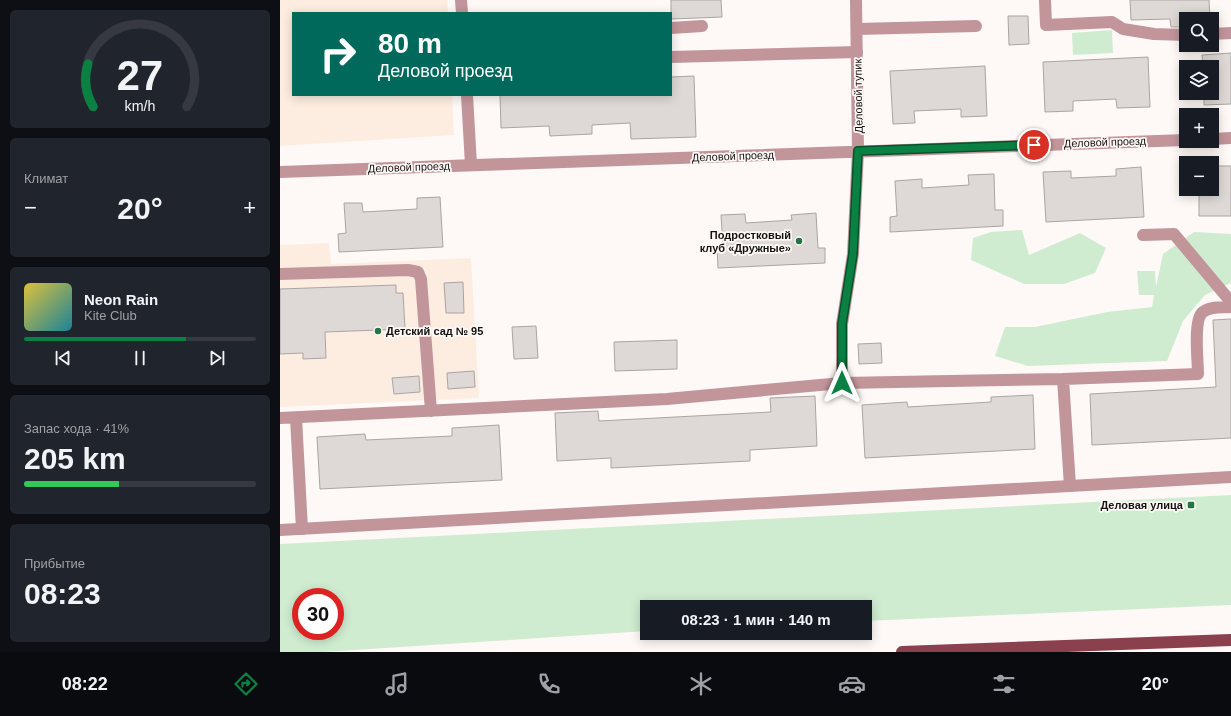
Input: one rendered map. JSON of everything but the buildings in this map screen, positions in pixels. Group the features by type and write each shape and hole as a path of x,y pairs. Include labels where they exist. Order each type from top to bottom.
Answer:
{"main road":[{"path":"902,652 1231,640"}],"street":[{"path":"461,0 462,12"},
{"name":"Деловой тупик","path":"842,383 842,324 853,254 858,151 856,0"},
{"path":"1045,0 1046,25 1112,22 1123,29 1154,34 1179,35"},
{"path":"672,28 702,26"},
{"path":"856,29 976,26"},
{"path":"1219,34 1231,33"},
{"path":"672,57 857,52"},
{"path":"467,96 471,165"},
{"path":"1219,139 1231,138"},
{"name":"Деловой проезд","path":"280,172 1179,140"},
{"path":"1143,235 1174,234 1231,302"},
{"path":"280,274 408,270 418,272 421,279 431,411"},
{"path":"280,418 667,399 842,383 1063,379 1198,374 1197,320 1202,312 1213,308 1231,308"},
{"path":"1063,379 1070,486"},
{"path":"296,418 302,529"},
{"path":"280,530 1231,477"}],"shaded area":[{"path":"280,0 447,0 448,12 292,12 292,96 452,96 454,135 280,146"},
{"name":"Детский сад № 95","path":"329,243 331,264 471,258 479,398 280,407 280,245"}],"green space":[{"path":"1112,30 1113,53 1073,55 1072,33"},
{"path":"1022,230 1029,255 1080,233 1106,248 1095,273 1064,284 1024,284 971,260 973,238 991,232"},
{"path":"1194,232 1231,234 1231,283 1205,295 1183,321 1167,361 1028,366 995,356 1005,327 1035,327 1107,312 1152,307 1154,295 1139,295 1137,271 1155,271 1156,287 1163,254"},
{"path":"1231,495 1231,605 872,621 872,600 640,600 640,631 323,652 280,652 280,544"}],"place":[{"name":"Подростковый клуб «Дружные»","path":"799,241"},
{"name":"Детский сад № 95","path":"378,331"},
{"name":"Деловая улица","path":"1191,505"}],"route":[{"path":"842,383 842,324 853,254 858,151 1034,145"}]}
